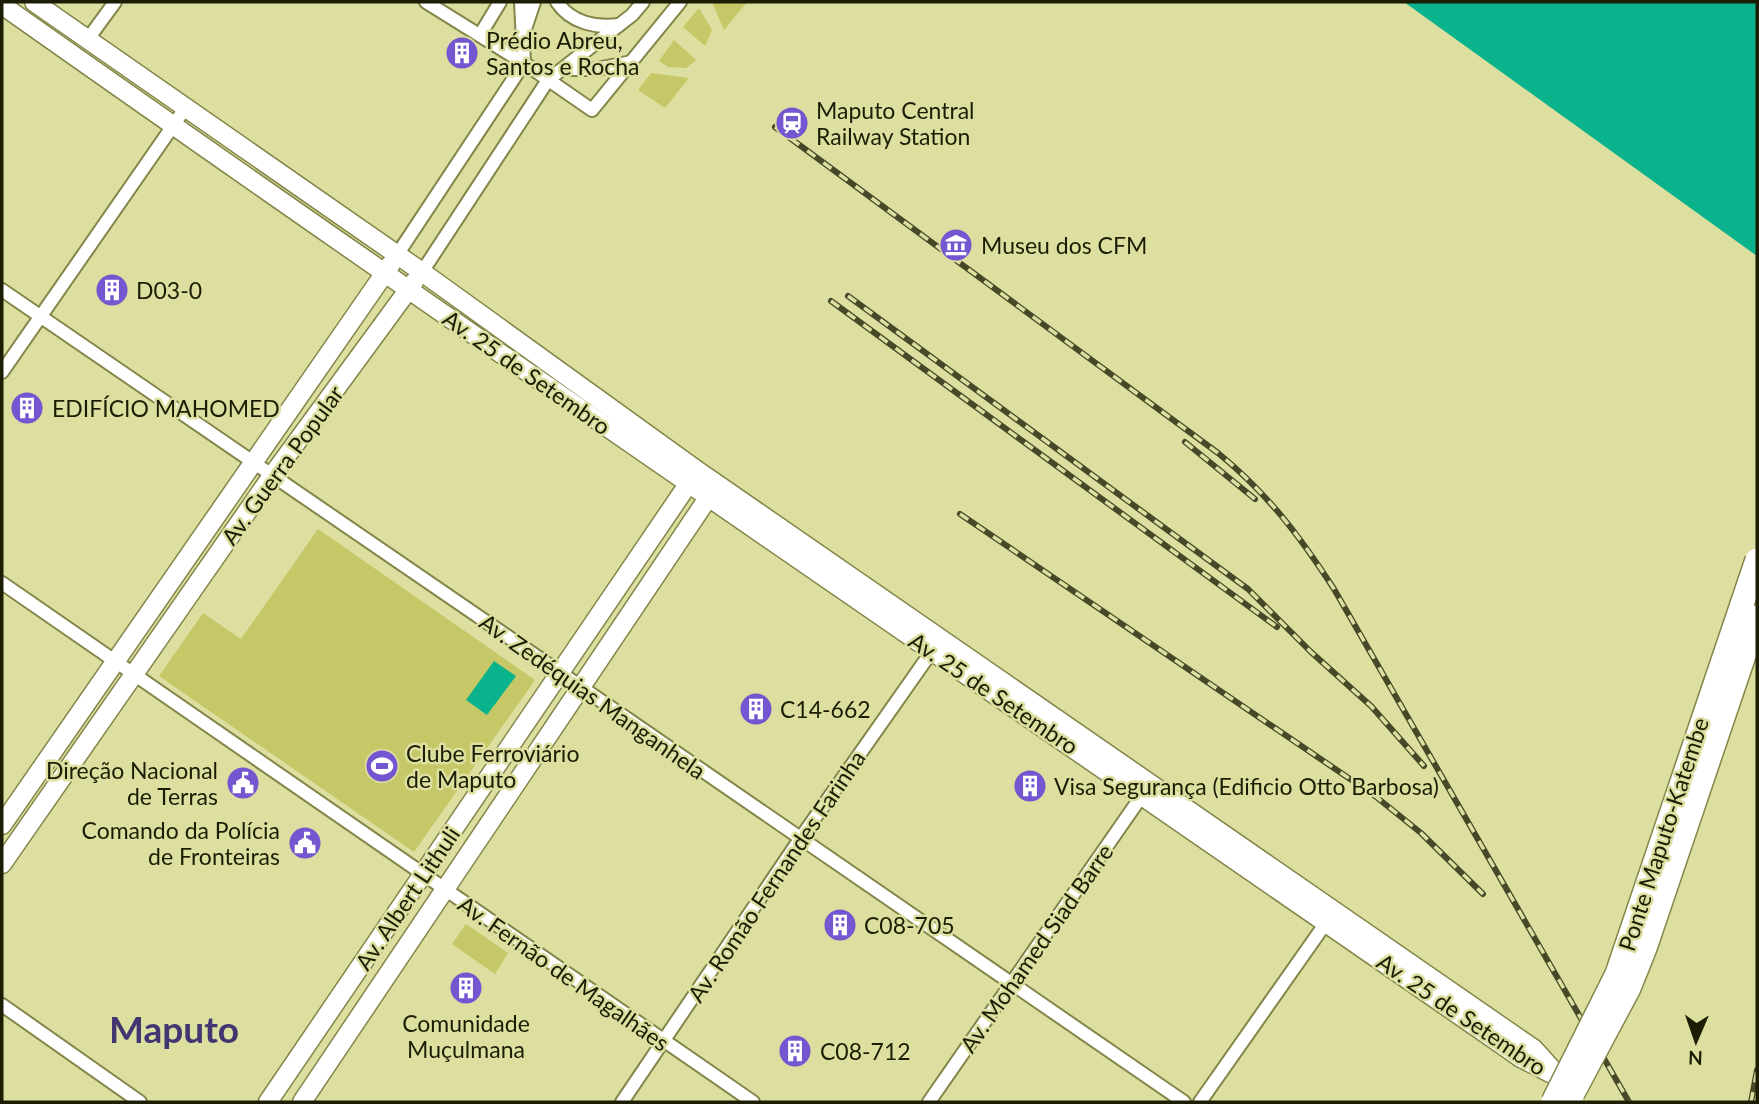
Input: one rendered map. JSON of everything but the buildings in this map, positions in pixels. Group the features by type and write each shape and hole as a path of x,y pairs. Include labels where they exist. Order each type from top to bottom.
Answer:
{"highway":[{"name":"Ponte Maputo-Katembe","path":"1553,1102 1617,974 1757,559"},
{"name":"Ponte Maputo-Katembe","path":"1568,1102 1629,988 1645,948 1757,617"}],"main road":[{"name":"Av. 25 de Setembro","path":"34,2 422,272 693,478"},
{"name":"Av. 25 de Setembro","path":"2,5 385,273 713,491 1330,917 1521,1058 1560,1078 1579,1102"},
{"name":"Av. Guerra Popular","path":"2,825 397,255"},
{"name":"Av. Guerra Popular","path":"2,864 274,473 422,272"},
{"name":"Av. Albert Lithuli","path":"268,1102 693,478"},
{"name":"Av. 25 de Setembro","path":"713,491 932,651 1330,917"},
{"name":"Av. Albert Lithuli","path":"302,1102 713,491"}],"street":[{"path":"88,39 115,2"},
{"path":"426,2 524,63 592,110 680,2"},
{"path":"480,35 500,2"},
{"path":"521,2 524,63"},
{"path":"522,36 534,2"},
{"path":"557,2 571,16 587,24 620,24"},
{"name":"Av. Guerra Popular","path":"422,272 548,80 620,24 643,2"},
{"path":"564,69 597,69 632,62"},
{"name":"Av. Guerra Popular","path":"397,255 524,63"},
{"path":"2,372 186,107"},
{"name":"Av. Zedéquias Manganhela","path":"2,290 274,473 582,689 1184,1102"},
{"path":"2,583 114,662"},
{"name":"Av. Romão Fernandes Farinha","path":"622,1102 800,839 932,651"},
{"name":"Av. Fernão de Magalhães","path":"114,662 753,1102"},
{"name":"Av. Mohamed Siad Barre","path":"929,1102 1143,794"},
{"path":"1200,1102 1330,917"},
{"path":"2,1005 139,1102"}],"shaded area":[{"path":"712,2 747,2 724,30"},
{"path":"1404,2 1757,2 1757,256"},
{"path":"699,8 712,30 705,46 683,27"},
{"path":"674,40 696,60 686,68 668,67 659,61"},
{"path":"651,73 689,78 665,108 638,90"},
{"name":"Clube Ferroviário de Maputo","path":"318,529 535,680 414,852 159,676 203,613 241,639"},
{"path":"494,661 516,676 487,715 466,700"},
{"path":"466,924 508,953 495,974 452,944"}],"railway":[{"path":"775,127 1218,453 1267,500 1295,533 1334,589 1629,1102"},
{"path":"848,296 1248,589 1311,652 1371,706 1424,766"},
{"path":"831,301 1277,627"},
{"path":"1185,442 1255,499"},
{"path":"960,514 1375,796 1421,833 1483,894"},
{"path":"1751,1102 1757,1070"}],"place":[{"name":"Prédio Abreu, Santos e Rocha","path":"462,53"},
{"name":"Maputo Central Railway Station","path":"792,123"},
{"name":"Museu dos CFM","path":"956,245"},
{"name":"D03-0","path":"112,290"},
{"name":"EDIFÍCIO MAHOMED","path":"27,408"},
{"name":"C14-662","path":"756,709"},
{"name":"Clube Ferroviário de Maputo","path":"382,766"},
{"name":"Direção Nacional de Terras","path":"243,783"},
{"name":"Visa Segurança (Edificio Otto Barbosa)","path":"1030,786"},
{"name":"Comando da Polícia de Fronteiras","path":"305,843"},
{"name":"C08-705","path":"840,925"},
{"name":"Comunidade Muçulmana","path":"466,988"},
{"name":"C08-712","path":"795,1051"}],"district":[{"name":"Maputo","path":"174,1028"}]}
